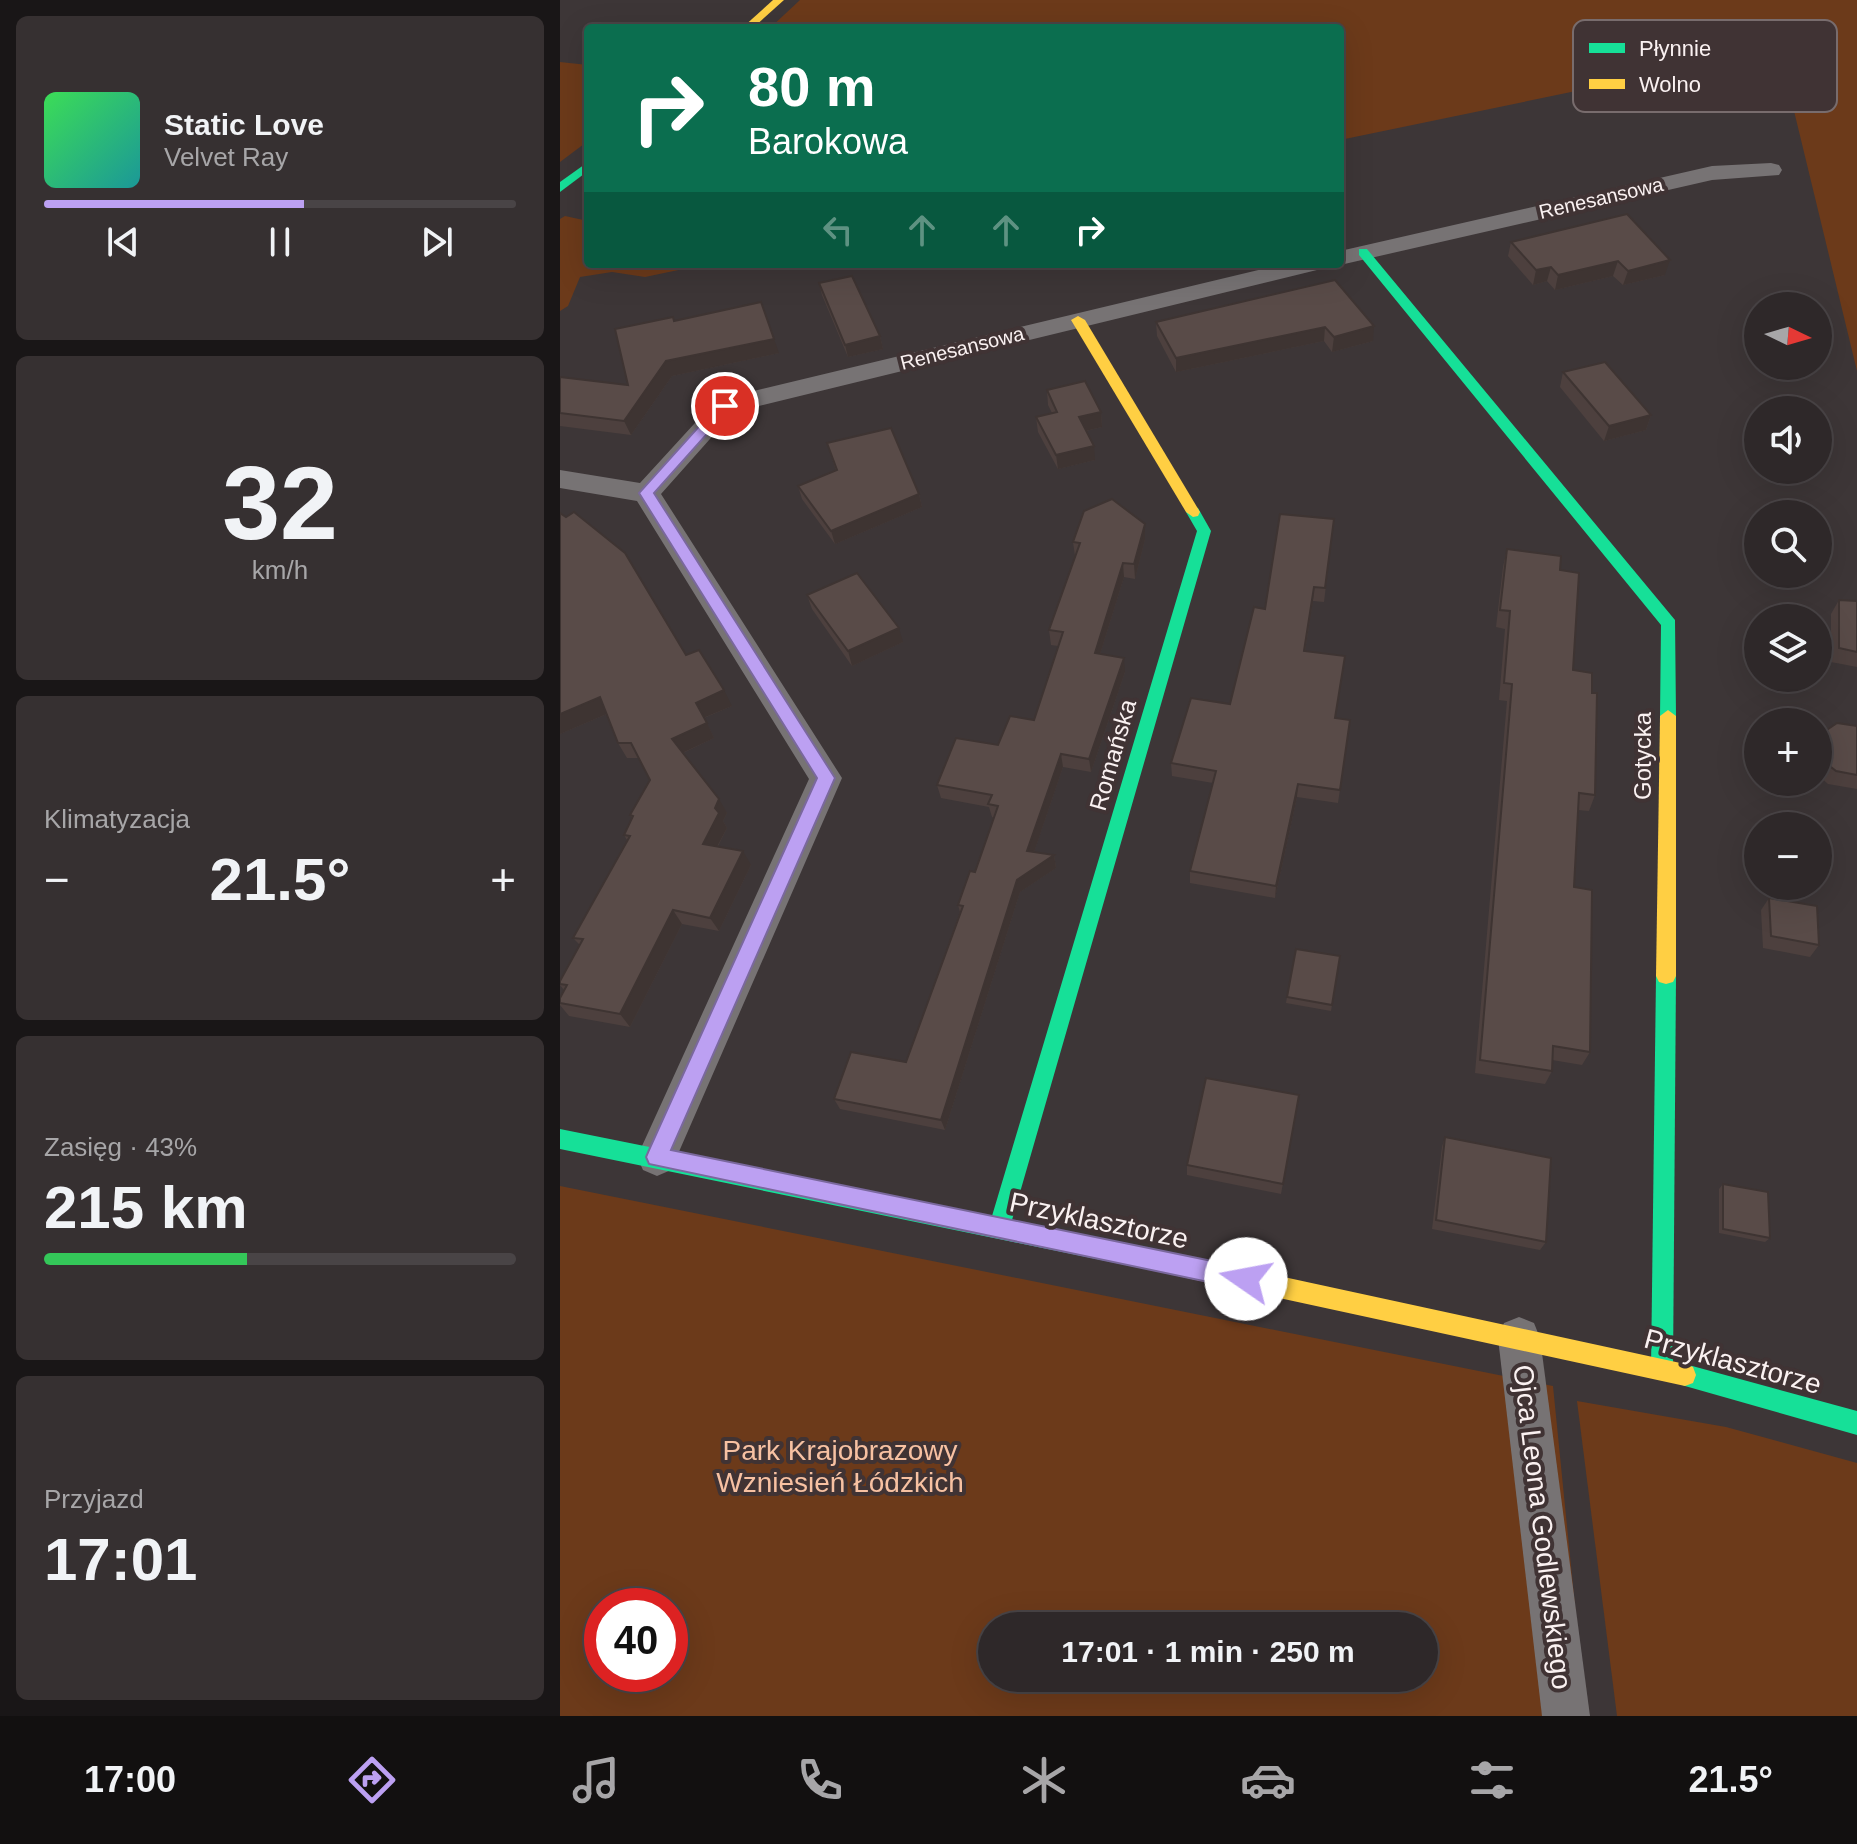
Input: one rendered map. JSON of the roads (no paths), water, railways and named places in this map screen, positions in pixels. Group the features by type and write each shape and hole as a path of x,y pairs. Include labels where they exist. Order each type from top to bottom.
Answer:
{"street":[{"path":"752,24 779,0"},
{"path":"560,188 584,168"},
{"name":"Renesansowa","path":"1344,257 1712,173 1771,170"},
{"name":"Gotycka","path":"1363,252 1669,624 1662,1369"},
{"name":"Renesansowa","path":"646,493 725,406 1296,268"},
{"name":"Romańska","path":"999,1227 1204,531 1078,320"},
{"path":"560,479 646,493 826,778 657,1157"},
{"name":"Przyklasztorze","path":"560,1139 999,1227 1662,1369 1857,1423"},
{"name":"Ojca Leona Godlewskiego","path":"1519,1338 1566,1716"}],"park label":[{"name":"Park Krajobrazowy Wzniesień Łódzkich","path":"840,1466"}]}
